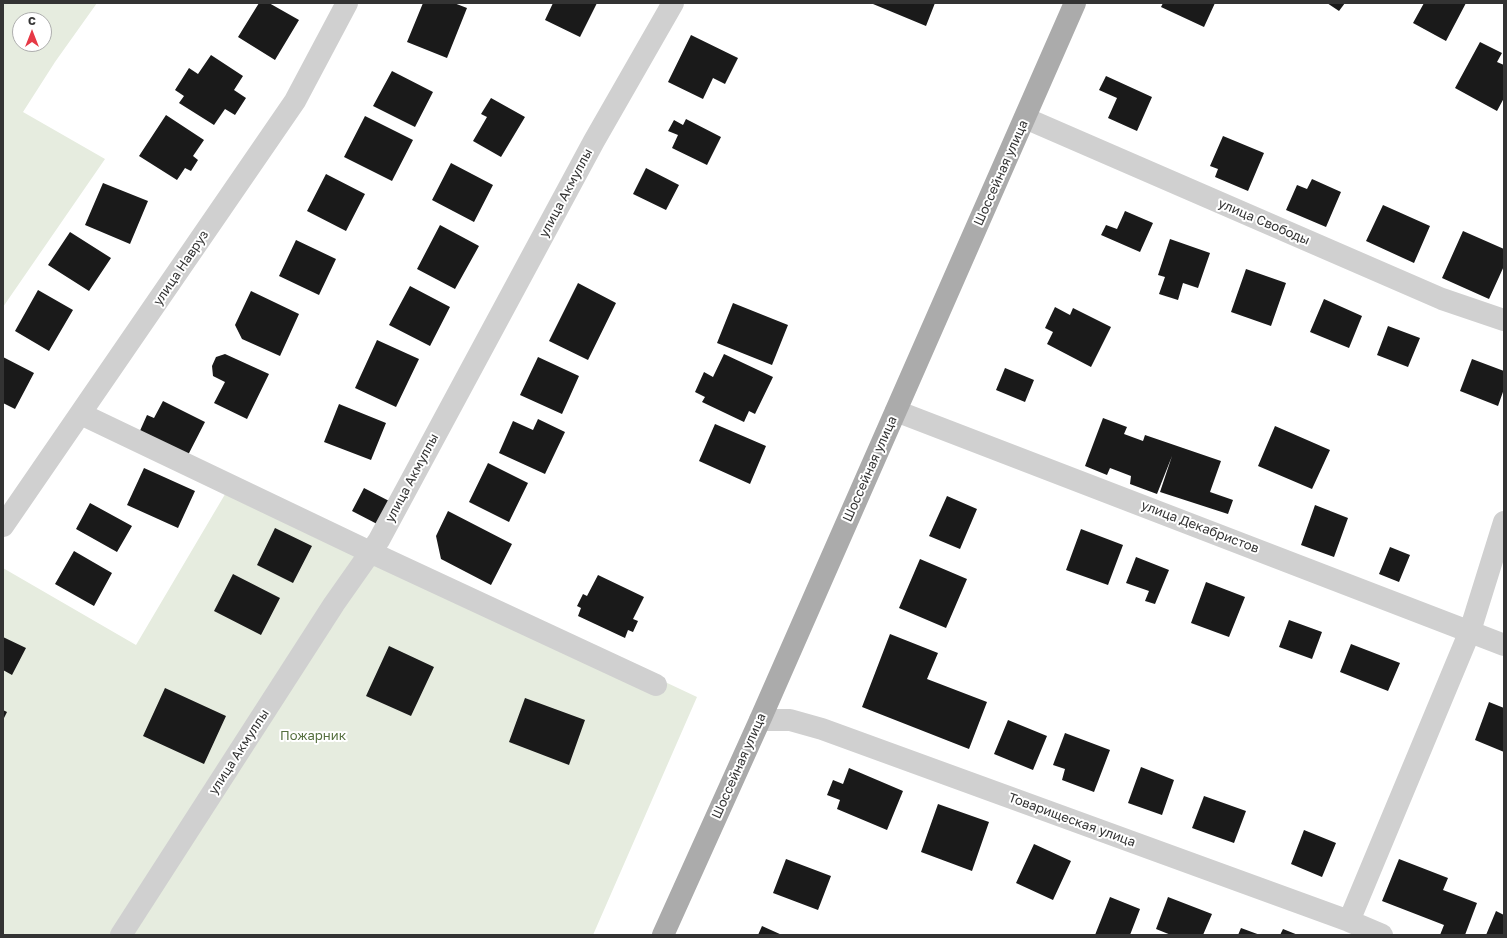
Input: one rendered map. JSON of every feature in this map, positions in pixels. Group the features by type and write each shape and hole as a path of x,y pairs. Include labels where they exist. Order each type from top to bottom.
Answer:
{"main road":[{"name":"Шоссейная улица","path":"663,935 760,720 1075,3"}],"street":[{"name":"улица Навруз","path":"3,526 295,102 347,3"},
{"name":"улица Акмуллы","path":"121,935 334,604 379,540 594,141 673,3"},
{"name":"улица Свободы","path":"1025,118 1442,299 1504,320"},
{"name":"улица Декабристов","path":"896,411 1504,645"},
{"path":"81,414 370,552 656,685"},
{"path":"1349,921 1470,631 1504,522"},
{"name":"Товарищеская улица","path":"760,720 790,720 822,729 1349,921 1382,935"}],"green space":[{"path":"3,3 97,3 55,62 23,112 105,159 3,307"},
{"name":"Пожарник","path":"234,479 697,697 593,935 3,935 3,568 136,645"}],"building":[{"path":"259,3 269,3 299,20 275,60 238,37"},
{"path":"423,3 454,3 467,8 447,58 407,42"},
{"path":"553,3 597,3 580,37 545,20"},
{"path":"873,3 935,3 926,26"},
{"path":"1163,3 1215,3 1204,27 1161,7"},
{"path":"1327,3 1345,3 1339,11"},
{"path":"1424,3 1466,3 1446,41 1413,23"},
{"path":"691,35 738,58 725,84 713,78 703,99 668,82"},
{"path":"1480,42 1502,53 1497,62 1504,65 1504,98 1497,111 1455,88"},
{"path":"211,55 243,76 234,90 246,98 235,115 225,109 214,125 179,103 184,96 175,90 189,68 198,74"},
{"path":"392,71 433,92 415,127 373,106"},
{"path":"1106,76 1152,97 1137,131 1108,118 1117,98 1099,90"},
{"path":"491,98 525,117 501,157 473,141 487,117 481,114"},
{"path":"166,115 204,140 193,156 198,160 191,171 185,168 177,180 139,156"},
{"path":"365,116 413,140 392,181 344,157"},
{"path":"686,119 721,137 707,165 672,148 678,135 668,131 674,120 683,125"},
{"path":"1223,136 1264,153 1248,191 1215,177 1218,169 1210,166"},
{"path":"451,163 493,185 474,222 432,200"},
{"path":"646,168 679,185 666,210 633,194"},
{"path":"326,174 365,194 346,231 307,211"},
{"path":"1312,179 1341,192 1326,227 1286,210 1297,185 1307,189"},
{"path":"103,183 148,201 130,244 85,225"},
{"path":"1383,205 1430,226 1414,263 1366,241"},
{"path":"1125,211 1153,223 1140,252 1101,235 1106,225 1117,229"},
{"path":"440,225 479,246 455,289 417,269"},
{"path":"1463,231 1504,249 1504,266 1489,299 1442,278"},
{"path":"70,232 111,258 89,291 48,265"},
{"path":"1170,239 1210,253 1198,288 1183,283 1178,300 1159,294 1165,277 1158,275"},
{"path":"296,240 336,259 319,295 279,276"},
{"path":"1246,269 1286,283 1271,326 1231,312"},
{"path":"578,283 616,303 588,360 549,341"},
{"path":"410,286 450,307 430,346 389,325"},
{"path":"38,290 73,310 49,351 15,331"},
{"path":"251,291 299,314 280,356 242,339 235,325"},
{"path":"1324,299 1362,316 1349,348 1310,332"},
{"path":"733,303 788,325 772,365 717,343"},
{"path":"1055,307 1070,315 1073,308 1111,327 1091,367 1047,344 1053,332 1045,328"},
{"path":"1388,326 1420,338 1408,367 1377,355"},
{"path":"377,340 419,359 396,407 355,388"},
{"path":"225,354 269,374 247,419 214,403 225,382 213,376 212,366 216,357"},
{"path":"724,354 773,377 755,414 749,411 744,422 702,402 705,397 695,392 704,372 713,377"},
{"path":"3,357 34,373 15,409 3,403"},
{"path":"538,357 579,376 562,414 520,395"},
{"path":"1472,359 1504,371 1504,389 1498,406 1460,391"},
{"path":"1005,368 1034,380 1025,402 996,390"},
{"path":"163,401 205,422 187,457 139,433 147,415 154,418"},
{"path":"339,404 386,423 371,460 324,442"},
{"path":"1103,418 1127,427 1124,434 1143,441 1145,435 1221,461 1210,492 1233,500 1228,514 1160,492 1172,456 1157,494 1130,484 1131,476 1110,468 1107,475 1085,466"},
{"path":"538,419 565,432 545,474 499,453 513,421 533,430"},
{"path":"715,424 766,446 750,484 699,461"},
{"path":"1275,426 1330,450 1312,489 1258,466"},
{"path":"488,463 528,483 509,522 469,502"},
{"path":"144,468 195,491 178,528 127,505"},
{"path":"364,488 391,502 379,525 352,511"},
{"path":"947,496 977,509 960,549 929,536"},
{"path":"90,503 132,526 117,552 76,529"},
{"path":"1315,505 1348,518 1334,557 1301,545"},
{"path":"448,511 512,544 491,585 441,559 436,536"},
{"path":"275,528 312,546 293,583 257,565"},
{"path":"1081,529 1123,545 1108,585 1066,570"},
{"path":"1390,547 1410,555 1399,582 1379,574"},
{"path":"74,551 112,573 94,606 55,584"},
{"path":"1136,557 1169,570 1155,604 1145,601 1149,591 1126,583"},
{"path":"920,559 967,579 946,628 899,608"},
{"path":"233,574 280,598 261,635 214,611"},
{"path":"598,575 644,597 633,619 638,621 633,632 628,630 625,638 578,616 581,608 577,606 583,594 587,596"},
{"path":"1206,582 1245,597 1229,637 1191,623"},
{"path":"1289,620 1322,632 1312,659 1279,647"},
{"path":"890,634 938,653 927,679 987,702 969,749 862,707"},
{"path":"3,637 26,648 12,675 3,670"},
{"path":"1351,644 1400,663 1388,691 1340,672"},
{"path":"389,646 434,667 411,716 366,696"},
{"path":"165,688 226,716 204,764 143,736"},
{"path":"525,698 585,720 569,765 509,742"},
{"path":"1489,702 1504,708 1504,752 1475,740"},
{"path":"3,710 7,712 3,720"},
{"path":"1008,720 1047,736 1033,770 994,754"},
{"path":"1065,733 1110,750 1094,792 1062,780 1065,769 1053,765"},
{"path":"1141,767 1174,780 1162,815 1128,803"},
{"path":"849,768 903,791 887,830 837,809 840,800 827,795 833,780 843,784"},
{"path":"1204,796 1246,811 1234,843 1192,828"},
{"path":"938,804 989,822 972,871 921,852"},
{"path":"1304,830 1336,843 1322,877 1291,864"},
{"path":"1034,844 1071,861 1053,900 1016,883"},
{"path":"786,859 831,876 818,910 773,893"},
{"path":"1399,859 1448,878 1443,890 1477,903 1465,935 1440,935 1444,925 1382,901"},
{"path":"1110,897 1140,909 1130,935 1095,935"},
{"path":"1168,897 1212,914 1203,935 1171,935 1156,929"},
{"path":"1496,911 1504,915 1504,935 1486,935"},
{"path":"762,926 782,935 758,935"},
{"path":"1241,928 1260,935 1238,935"},
{"path":"1283,929 1298,935 1280,935"}]}
